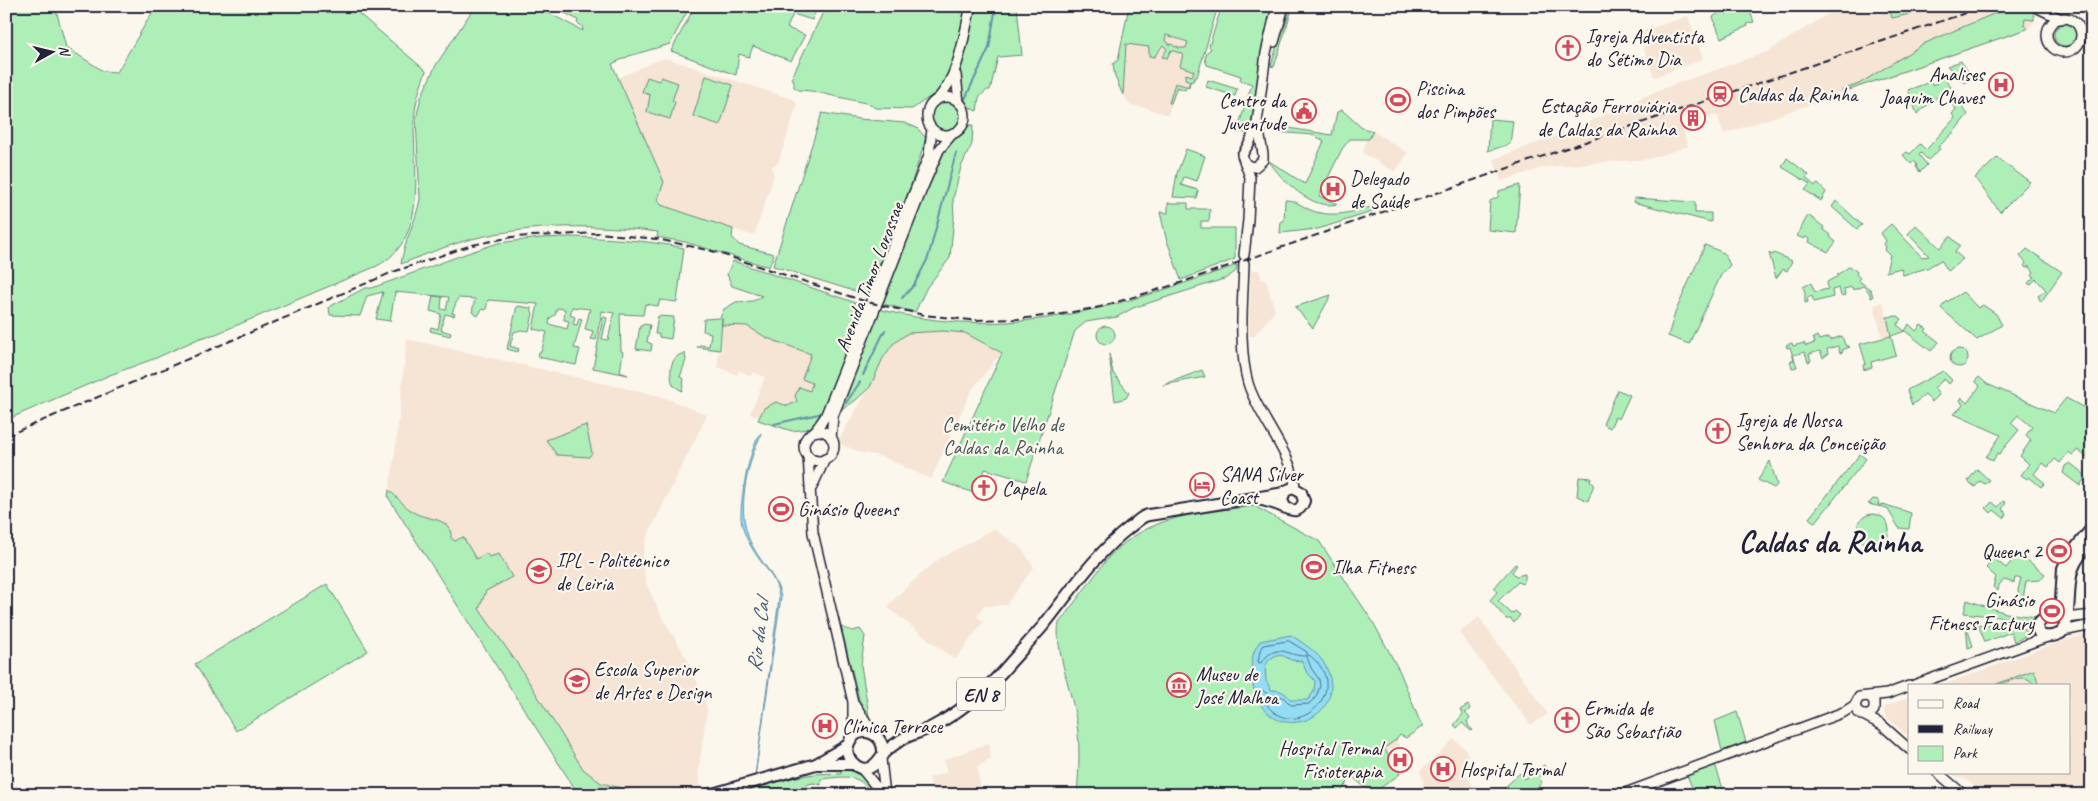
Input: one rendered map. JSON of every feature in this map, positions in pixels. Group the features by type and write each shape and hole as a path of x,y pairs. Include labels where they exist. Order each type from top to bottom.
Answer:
{"main road":[{"path":"955,72 959,103 964,112 964,120 961,126 953,133 940,134 932,129 927,120 927,113 930,106 948,87 955,72 971,6"},
{"path":"1277,6 1264,66 1258,123 1263,160 1255,167 1250,177 1244,259 1244,347 1248,384 1290,469 1295,488 1304,496 1303,505 1296,510 1284,507 1282,500 1284,493"},
{"path":"1264,66 1284,6"},
{"path":"2038,7 2061,19 2072,20 2080,29 2080,42 2073,49 2063,52 2052,46 2048,33 2052,24 2061,19"},
{"path":"2038,7 2052,24"},
{"path":"938,99 949,98 959,103"},
{"path":"1250,177 1242,155 1258,123"},
{"name":"Avenida Timor Lorossae","path":"816,431 825,417 929,155 932,129"},
{"name":"Avenida Timor Lorossae","path":"831,438 833,416 922,190 939,150 953,133"},
{"path":"1248,146 1257,146 1262,150"},
{"path":"1244,164 1255,167"},
{"path":"811,490 825,459 834,446 831,438 824,432 816,431 808,435 805,440 804,449 808,456 813,533 853,702 853,725 848,755 884,795"},
{"path":"808,456 816,460 825,459"},
{"name":"EN 8","path":"903,739 932,727 977,698 1042,627 1097,556 1144,516 1284,493 1289,489 1295,488"},
{"name":"EN 8","path":"1254,498 1284,507"},
{"name":"EN 8","path":"1133,525 1160,514"},
{"path":"2064,631 2063,568 2070,555 2092,528"},
{"path":"2064,617 2068,612 2070,574 2073,565 2092,540"},
{"path":"2047,637 2038,631 2037,626 2041,619 2092,615"},
{"path":"1917,684 2064,631 2092,625"},
{"path":"2026,644 2038,631"},
{"path":"1859,711 1859,697 1886,694 1908,686"},
{"path":"1620,795 1844,712 1859,711 1870,715 1886,694"},
{"path":"1869,696 1874,701 1874,708 1882,725"},
{"path":"853,702 883,745 884,795"},
{"path":"1859,711 1882,725 1908,748"},
{"path":"709,795 816,764 849,743 858,733 869,732 876,736 903,739"},
{"path":"816,764 872,767 903,739"},
{"path":"1939,774 1964,795"}],"shaded area":[{"path":"1841,6 1871,6 1879,14 1901,6 2031,6 2035,14 2035,21 2027,30 1724,134 1717,115 1682,127 1688,146 1649,159 1545,167 1501,181 1494,159 1567,132 1659,90 1767,52"},
{"path":"1688,16 1703,59 1654,77 1639,35 1641,32"},
{"path":"1125,23 1202,47 1197,77 1185,90 1177,87 1168,115 1143,107 1131,106 1118,87 1113,64 1118,60"},
{"path":"661,59 668,59 795,100 797,105 778,163 772,166 774,175 755,233 751,235 661,205 658,199 664,182 618,78"},
{"path":"1373,131 1408,153 1395,172 1363,153 1366,139 1369,139"},
{"path":"1251,270 1259,270 1262,280 1266,280 1275,311 1253,337 1249,335"},
{"path":"1883,302 1891,336 1882,338 1874,305"},
{"path":"722,325 747,326 767,338 811,354 802,379 812,383 809,391 790,405 776,402 764,408 759,417 750,414 765,377 753,372 751,376 738,370 737,375 718,367 718,354 722,351"},
{"path":"943,331 965,333 1002,352 971,391 931,479 883,457 859,452 841,444 838,441 870,387 883,358 893,344 908,333"},
{"name":"IPL - Politécnico de Leiria","path":"407,339 660,396 707,415 646,539 642,559 646,583 661,615 686,657 705,699 707,710 698,773 702,791 690,795 579,795 388,497 395,454"},
{"path":"994,529 1021,548 1034,567 1006,605 984,606 977,616 983,622 955,660 887,607 905,588 939,559"},
{"path":"1479,617 1548,714 1531,725 1459,633"},
{"path":"2092,632 2092,795 1985,795 1966,779 1955,777 1951,774 2070,774 2070,684 1946,684 2048,646"},
{"path":"1908,697 1908,736 1886,717 1885,707"},
{"name":"Hospital Termal","path":"1454,739 1466,750 1469,759 1462,766 1476,792 1471,795 1430,795 1422,785 1424,782 1420,771"},
{"name":"Hospital Termal Fisioterapia","path":"1396,740 1413,766 1400,774 1398,772 1404,768 1402,766 1396,769 1387,755 1393,751 1392,749 1386,752 1384,748"},
{"path":"989,743 991,758 977,767 981,791 979,795 934,795 929,778 947,772 944,760"}],"green space":[{"path":"6,6 55,6 66,47 103,71 117,72 156,6 350,6 426,71 419,91 415,112 415,203 411,222 404,239 393,254 377,266 216,334 200,338 156,358 110,375 6,420"},
{"path":"475,6 535,6 583,31 582,26 577,23 578,20 552,6 690,6 670,44 629,56 612,64 664,182 658,199 661,205 733,229 732,237 739,245 774,254 769,267 685,242 657,237 658,232 588,227 541,228 495,234 454,244 401,264 420,199 416,119 421,97 436,65"},
{"path":"695,6 818,6 812,20 793,14 787,28 805,35 791,61 753,46 749,57 739,54 736,75 671,51"},
{"path":"826,6 966,6 951,72 940,90 912,109 875,108 870,104 799,90 794,87 794,80 791,79"},
{"path":"976,6 1017,6 1022,55 998,57 990,90 987,90 979,97 977,111 964,102 959,87 962,59"},
{"path":"1129,6 1218,6 1197,77 1190,83 1190,81 1185,79 1186,74 1192,76 1194,71 1180,66 1183,54 1171,50 1167,58 1162,57 1167,49 1163,45 1154,57 1149,56 1149,47 1126,44 1123,95 1115,77 1113,64 1118,60","holes":["1166,35 1188,42 1186,48 1178,48 1178,46 1169,45 1165,41"]},
{"path":"1222,6 1272,6 1258,71 1258,87 1249,134 1237,131 1252,84 1240,80 1241,76 1207,65 1205,59 1207,52 1211,49 1209,46"},
{"path":"1291,6 1293,6 1274,67 1271,66"},
{"path":"1728,6 1751,6 1749,9 1754,22 1721,38 1713,17"},
{"path":"1903,6 1947,6 1892,18 1890,11"},
{"path":"2012,6 2031,7 2034,20 2025,19 2024,25 2027,29 1843,92 1842,90 1859,84 1923,44"},
{"path":"2061,24 2069,24 2076,31 2076,39 2069,46 2061,46 2054,39 2054,31"},
{"path":"1961,61 1972,77 1965,83 1947,66"},
{"path":"706,76 733,85 720,125 693,116"},
{"path":"1943,76 1951,87 1917,114 1908,90 1930,82 1932,85 1937,83 1936,79"},
{"path":"647,77 659,81 661,77 678,83 672,101 675,102 670,119 647,112 650,95 642,92"},
{"path":"1208,80 1237,89 1235,96 1206,87"},
{"path":"1175,83 1187,87 1185,90 1177,87 1171,103 1169,103"},
{"path":"1957,96 1962,101 1959,104 1968,114 1953,133 1938,147 1940,149 1928,160 1921,153 1919,155 1927,165 1920,172 1914,161 1911,164 1903,155 1907,152 1910,154 1920,144 1926,150 1955,118 1952,114 1956,109 1950,102"},
{"path":"946,97 959,103 965,116 959,129 946,135 933,129 927,116 933,103"},
{"path":"1342,110 1362,128 1373,131 1369,139 1350,139 1342,149 1319,196 1337,204 1318,203 1289,185 1269,161 1305,184 1324,141 1313,135 1263,131 1264,124 1332,135 1337,112"},
{"path":"822,113 859,119 905,123 917,128 926,138 911,185 867,295 773,266"},
{"path":"1490,119 1513,121 1510,144 1488,151"},
{"path":"970,125 973,125 972,144 961,167 953,199 954,217 950,258 927,287 915,312 883,304 890,278 937,160 948,146"},
{"path":"1186,149 1205,156 1197,181 1184,177 1181,185 1198,190 1197,198 1173,197 1177,173"},
{"path":"1787,158 1809,175 1806,178 1815,186 1818,184 1826,192 1821,201 1805,190 1810,184 1782,167"},
{"path":"1997,158 2030,182 2000,212 1975,178"},
{"path":"1520,185 1516,233 1488,230 1490,201 1498,197 1499,191"},
{"path":"1634,198 1695,202 1695,213 1711,213 1711,222 1633,202"},
{"path":"1285,200 1293,201 1313,211 1328,214 1356,211 1371,207 1372,212 1318,229 1280,233 1281,221 1284,221"},
{"path":"1836,201 1862,225 1857,229 1832,207"},
{"path":"1168,203 1188,203 1188,209 1210,209 1209,221 1201,221 1201,228 1235,228 1235,259 1181,280 1166,238 1160,212 1168,213"},
{"path":"1808,215 1824,227 1823,229 1836,242 1828,252 1809,242 1810,239 1797,236"},
{"path":"1891,224 1922,257 1929,256 1908,234 1916,225 1940,248 1950,236 1960,246 1955,252 1963,259 1948,271 1941,260 1927,268 1903,275 1901,268 1886,272 1890,255 1885,250 1884,244 1886,241 1881,233"},
{"path":"541,238 613,239 684,248 677,302 660,300 658,306 645,304 643,315 620,314 621,351 623,352 620,372 628,375 593,368 603,317 607,318 602,339 608,340 614,313 602,311 596,340 591,339 593,331 585,329 590,309 572,307 570,315 575,317 573,324 577,325 579,318 582,319 574,348 580,349 576,365 538,357 547,332 533,329 538,304 488,300 486,310 482,309 478,316 472,312 475,299 458,298 452,313 455,314 454,316 445,314 441,330 451,333 450,336 430,331 431,327 438,329 441,314 430,311 433,296 442,297 441,309 446,310 449,297 395,292 390,321 376,319 383,292 367,296 360,316 330,315 329,307 365,288 372,288 498,243","holes":["557,308 565,309 564,320 569,321 567,329 549,324 550,318 555,315"]},
{"path":"1705,245 1724,253 1730,265 1721,275 1689,344 1668,336 1675,313"},
{"path":"2027,249 2062,272 2041,302 2038,296 2046,290 2036,279 2030,285 2028,283 2034,277 2032,274 2034,272 2029,266 2026,268 2024,266 2026,263 2020,256"},
{"path":"1769,253 1773,255 1774,253 1792,261 1787,271 1783,269 1776,278"},
{"path":"733,261 865,306 827,408 816,425 807,429 792,431 758,420 764,408 776,402 788,406 797,401 795,396 799,387 810,391 812,383 802,379 811,354 767,338 747,326 722,325 722,318 720,350 697,347 699,345 709,346 711,333 703,331 704,319 720,318 724,309 736,302 753,301 762,296 732,286 727,274"},
{"name":"Cemitério Velho de Caldas da Rainha","path":"1237,265 1236,271 1227,278 1133,308 1117,317 1086,322 1075,331 1026,481 985,469 977,494 943,482 1002,353 965,333 943,331 908,333 893,344 883,358 870,387 856,400 843,409 839,409 878,309 926,319 972,323 1017,321 1060,316 1104,307 1147,295"},
{"path":"1850,266 1857,272 1856,274 1860,278 1858,280 1871,290 1873,297 1871,298 1869,292 1863,286 1853,290 1852,287 1844,289 1845,295 1841,296 1839,288 1832,290 1833,297 1814,302 1812,296 1807,298 1808,302 1805,303 1803,287 1811,283 1815,292 1828,289 1827,282"},
{"path":"1963,292 1978,308 1983,305 1996,314 2002,325 1977,340 1941,308 1945,303"},
{"path":"1331,295 1313,328 1295,307"},
{"path":"517,306 531,308 533,314 529,331 521,330 514,332 510,346 519,349 518,352 507,349"},
{"path":"658,316 674,317 671,339 659,337 659,334 655,334"},
{"path":"1898,316 1902,319 1897,325 1905,331 1891,336 1887,317"},
{"path":"643,324 650,325 647,342 652,344 651,351 636,349 640,326"},
{"path":"1909,324 1916,331 1921,325 1927,329 1925,331 1939,342 1931,351 1905,331"},
{"path":"1106,326 1112,329 1115,335 1112,341 1106,344 1100,341 1097,335 1100,329"},
{"path":"1817,336 1819,340 1829,337 1830,340 1842,336 1845,345 1850,347 1842,350 1843,352 1840,353 1838,346 1827,349 1828,354 1823,358 1820,351 1809,354 1811,361 1808,362 1805,352 1793,355 1797,367 1792,368 1790,361 1794,360 1790,347 1787,348 1786,345 1792,343 1793,346 1804,343 1806,346 1815,343 1813,338"},
{"path":"1891,336 1896,355 1871,362 1872,367 1864,370 1863,365 1866,364 1860,344"},
{"path":"1955,349 1963,349 1968,354 1966,365 1955,367 1950,362 1950,354"},
{"path":"685,353 686,360 680,377 684,379 682,391 673,385 671,370 673,361"},
{"path":"1109,354 1113,373 1129,393 1126,398 1115,401"},
{"path":"1202,370 1205,377 1163,385"},
{"path":"1943,371 1952,380 1949,384 1944,379 1934,388 1939,395 1932,402 1925,395 1912,405 1907,390"},
{"path":"1979,377 1987,384 2054,413 2066,398 2092,412 2092,455 2090,461 2078,450 2072,455 2069,452 2060,463 2055,459 2048,467 2042,463 2034,474 2045,483 2041,487 2029,477 2027,479 2021,475 2029,464 2020,456 2031,440 2026,435 2032,427 2018,415 2011,423 2019,430 1999,454 1997,453 1993,461 1986,457 2001,435 1954,414 1963,405 1960,400 1962,398 1967,403 1980,386 1975,381"},
{"path":"1618,390 1630,395 1619,419 1615,417 1610,428 1603,424"},
{"path":"586,425 592,453 589,457 557,455 546,440"},
{"path":"1860,454 1866,459 1815,523 1809,518"},
{"path":"1770,461 1777,485 1774,488 1758,480"},
{"path":"2070,463 2083,473 2084,479 2080,486 2063,473 2065,466"},
{"path":"1977,469 1989,480 1985,484 1980,481 1975,487 1968,481"},
{"path":"1579,477 1591,478 1590,481 1594,484 1588,501 1577,496"},
{"path":"389,490 413,512 443,522 450,531 451,538 455,541 463,537 476,559 486,553 489,557 499,554 512,577 486,591 479,609 519,666 583,769 601,783 650,795 579,795 388,497"},
{"path":"1873,499 1879,500 1878,505 1883,504 1911,513 1909,529 1899,528 1887,508 1868,504"},
{"path":"2003,501 2006,503 2002,509 2007,514 2004,518 1994,510 1991,513 1986,508 1992,502 1998,507"},
{"path":"1254,506 1319,541 1373,622 1400,672 1423,726 1406,738 1400,735 1384,748 1400,774 1376,791 1365,788 1352,776 1339,795 1077,795 1079,744 1077,724 1061,655 1058,632 1059,623 1108,558 1124,543 1141,532 1176,518"},
{"path":"1873,514 1879,515 1884,519 1888,524 1888,536 1884,541 1879,545 1873,546 1867,545 1862,541 1858,536 1857,530 1858,524 1862,519 1867,515"},
{"path":"2018,553 2045,574 2040,580 2026,581 2023,599 2019,600 2018,590 2021,578 2015,578 2014,583 2004,580 1999,585 1998,591 1993,587 1996,577 1986,568 1996,556 1996,560 2006,568"},
{"path":"1515,564 1517,565 1512,572 1516,576 1525,574 1525,579 1522,584 1518,582 1498,601 1512,614 1515,611 1520,615 1514,623 1511,619 1506,619 1490,600 1497,592 1494,588"},
{"path":"327,584 368,651 236,731 195,664"},
{"path":"1967,600 2006,613 2036,617 2033,621 1964,613"},
{"path":"1966,623 2025,629 2029,634 2014,642 2011,632 1985,642 1979,627 1968,631 1973,646 1968,648"},
{"path":"841,627 853,631 860,629 865,636 861,665 870,722 859,699"},
{"path":"2034,670 2039,684 2033,684 2026,678 2021,678 1997,684"},
{"path":"1468,705 1470,709 1465,713 1470,718 1467,721 1469,727 1473,730 1471,731 1462,723 1457,728 1454,725 1463,714 1460,710"},
{"path":"1737,712 1746,742 1722,751 1715,721"},
{"path":"1715,764 1725,795 1695,795 1687,775"},
{"path":"1544,765 1547,770 1539,778 1542,782 1531,795 1501,795 1500,792 1520,773 1525,779"},
{"path":"841,769 859,774 878,795 872,795 856,779 844,777 821,779 821,785 808,784 805,789 781,795 735,795 801,776 828,773 841,774"}],"water":[{"path":"761,433 750,465 745,489 745,525 753,547 773,577 781,597 755,776 779,599 776,585 769,572 748,542 741,519 746,474 753,450"},
{"path":"1291,635 1319,656 1325,665 1331,684 1328,700 1319,713 1305,720 1290,722 1274,718 1261,706 1251,674 1254,651 1260,641","holes":["1276,655 1284,656 1291,660 1302,661 1306,671 1315,681 1314,691 1308,700 1291,700 1282,692 1271,690 1266,680 1265,666"]}],"waterway":[{"path":"965,99 989,48 996,6"},
{"path":"902,298 914,285 928,258 956,153"},
{"path":"863,375 885,330"},
{"path":"846,403 860,382"},
{"path":"774,424 823,413"},
{"name":"Rio da Cal","path":"752,795 754,785"}],"railway":[{"path":"6,436 393,272 472,245 512,237 599,233 657,239 712,251 867,302 924,315 970,320 1018,319 1100,307 1177,284 1517,165 1986,6"}],"place":[{"name":"Igreja Adventista do Sétimo Dia","path":"1568,48"},
{"name":"Analises Joaquim Chaves","path":"2001,85"},
{"name":"Caldas da Rainha","path":"1720,94"},
{"name":"Piscina dos Pimpões","path":"1398,100"},
{"name":"Centro da Juventude","path":"1304,111"},
{"name":"Estação Ferroviária de Caldas da Rainha","path":"1693,118"},
{"name":"Delegado de Saúde","path":"1333,189"},
{"name":"Igreja de Nossa Senhora da Conceição","path":"1718,431"},
{"name":"SANA Silver Coast","path":"1202,485"},
{"name":"Capela","path":"984,488"},
{"name":"Ginásio Queens","path":"781,509"},
{"name":"Queens 2","path":"2059,551"},
{"name":"Ilha Fitness","path":"1314,567"},
{"name":"IPL - Politécnico de Leiria","path":"539,571"},
{"name":"Ginásio Fitness Factury","path":"2052,611"},
{"name":"Escola Superior de Artes e Design","path":"577,681"},
{"name":"Museu de José Malhoa","path":"1179,685"},
{"name":"Ermida de São Sebastião","path":"1567,720"},
{"name":"Clínica Terrace","path":"825,726"},
{"name":"Hospital Termal Fisioterapia","path":"1400,760"},
{"name":"Hospital Termal","path":"1443,769"}],"district":[{"name":"Caldas da Rainha","path":"1830,542"}]}
